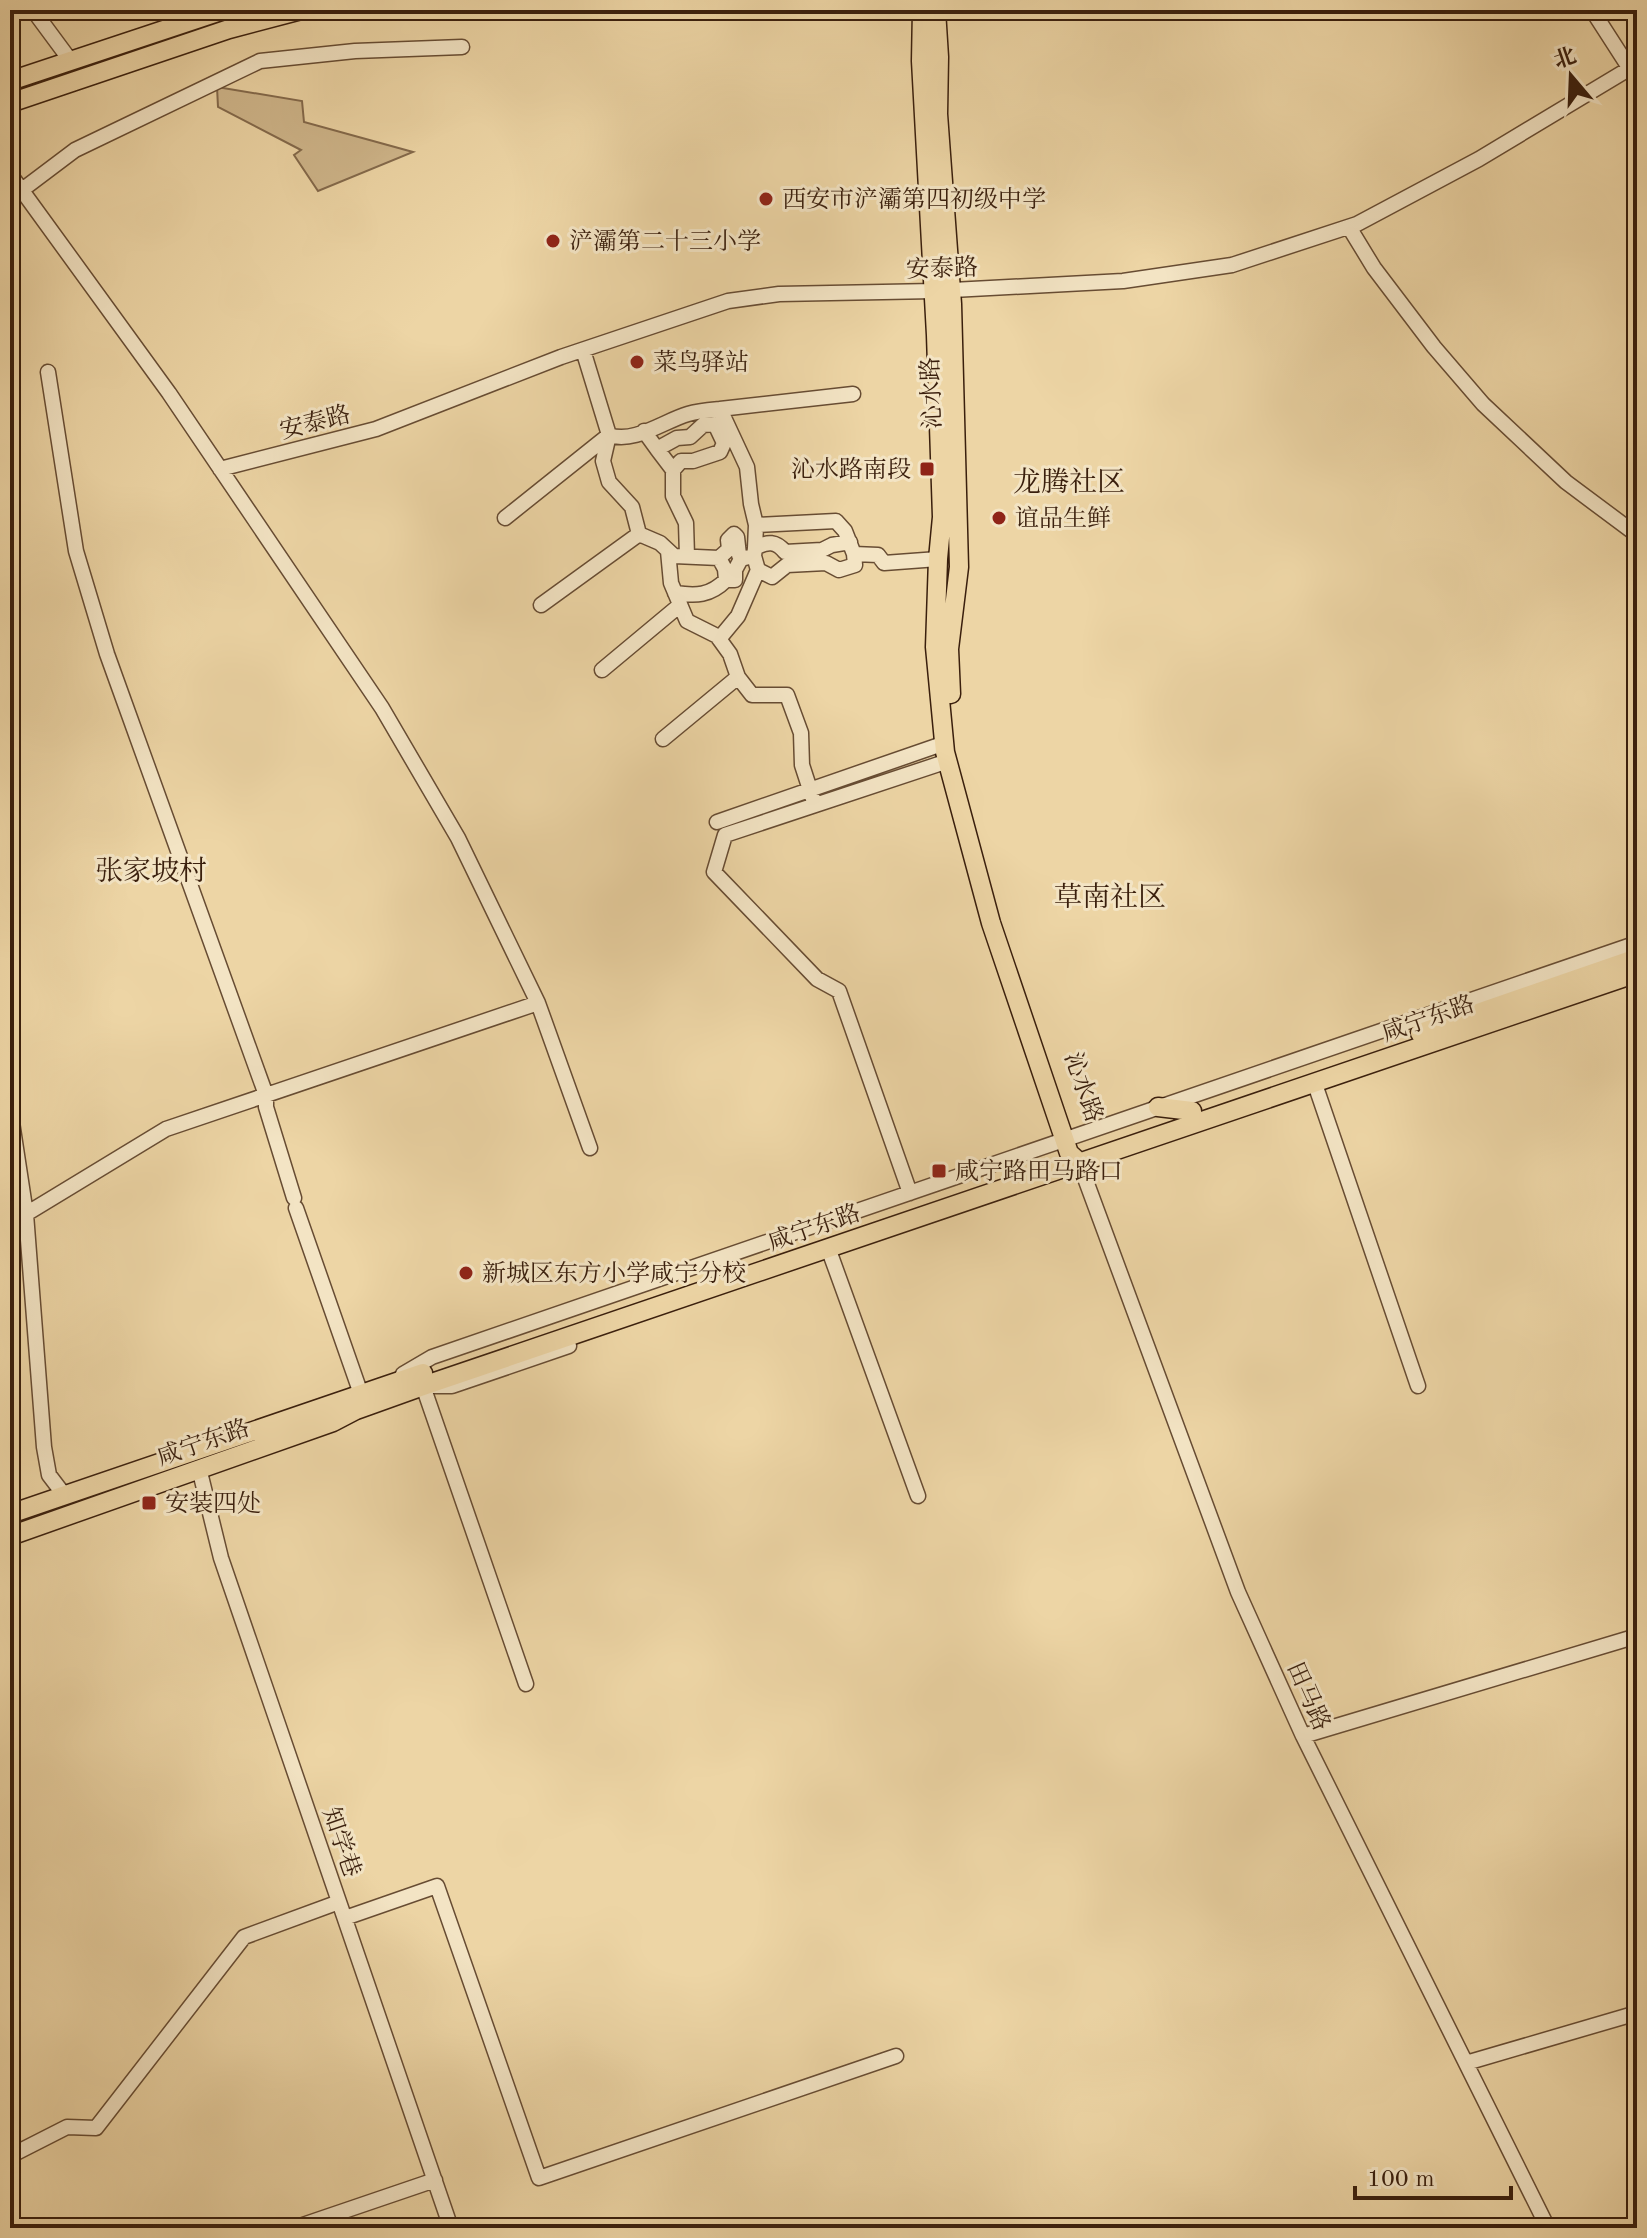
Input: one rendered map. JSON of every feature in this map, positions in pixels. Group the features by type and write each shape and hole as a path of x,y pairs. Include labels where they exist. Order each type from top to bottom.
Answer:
{"main road":[{"path":"10,81 224,10"},
{"path":"10,103 229,29 301,10"},
{"path":"912,10 930,54"},
{"name":"沁水路","path":"922,10 938,114 942,529 935,647 946,752 991,923 1075,1152"},
{"name":"沁水路","path":"930,54 936,10"},
{"path":"930,54 943,10"},
{"name":"沁水路","path":"942,291 959,567 949,649 954,747 1001,921 1075,1152"},
{"name":"咸宁东路","path":"10,1536 1075,1152 1637,958"},
{"name":"咸宁东路","path":"10,1514 1075,1152 1637,973"},
{"path":"1158,1107 1192,1111"}],"street":[{"path":"33,10 70,60"},
{"path":"1592,10 1634,66"},
{"path":"15,195 75,150 260,61 355,51 462,47"},
{"name":"安泰路","path":"223,468 376,429 583,350 728,301 779,294 942,291 1123,281 1232,265 1349,227 1479,159 1634,66"},
{"path":"10,174 15,195 169,393 223,468 382,708 458,838 538,1003 590,1148"},
{"path":"1349,227 1374,268 1434,347 1483,404 1566,482 1637,535"},
{"path":"583,350 609,435 603,461 609,482 632,507 639,534"},
{"path":"48,372 76,551 107,654 266,1095 266,1107 295,1203 361,1394"},
{"path":"609,435 618,439 688,414 853,394"},
{"path":"719,639 738,616 752,558 756,525 747,467 720,409"},
{"path":"657,449 677,438 690,437 703,425 715,424 724,443 720,452 693,461 681,461 673,470"},
{"path":"644,431 673,470 673,496 686,523 687,556"},
{"path":"505,518 609,435"},
{"path":"756,525 836,521 845,531 855,565 839,570 826,563 786,559"},
{"path":"639,534 660,543 674,556 719,558 729,549 728,540 734,534 739,555 752,558 772,577 786,559 832,545 878,555 884,563 938,559"},
{"path":"541,605 639,534"},
{"path":"602,670 677,599 715,591 726,580 735,580 735,570 772,542 779,544 786,559"},
{"path":"668,551 671,583 687,621 719,639 730,654 738,677 752,695 787,695 801,733 802,765 815,805"},
{"path":"719,558 726,580"},
{"path":"663,739 738,677"},
{"path":"721,828 810,790 946,752"},
{"path":"721,828 815,805 946,752"},
{"path":"721,828 714,872 817,979 839,991 910,1193"},
{"path":"526,1684 423,1386 452,1386 831,1256 1075,1152 1158,1107 1637,943"},
{"path":"383,1386 432,1357 910,1193 1317,1090 1637,980"},
{"path":"26,1214 166,1129 538,1003"},
{"path":"1317,1090 1418,1386"},
{"path":"10,1109 26,1214 44,1447 49,1475 65,1496"},
{"name":"田马路","path":"1075,1152 1238,1592 1303,1736 1548,2228"},
{"path":"831,1256 918,1496"},
{"name":"知学巷","path":"199,1468 221,1558 451,2228"},
{"path":"1303,1736 1637,1636"},
{"path":"345,1918 437,1886 539,2178 896,2056"},
{"path":"10,2156 67,2127 96,2128 244,1937 339,1902"},
{"path":"1466,2063 1637,2013"},
{"path":"294,2228 435,2180"}],"shaded area":[{"path":"217,87 302,101 304,122 413,152 318,191 294,155 301,150 218,107"}],"place":[{"name":"西安市浐灞第四初级中学","path":"766,199"},
{"name":"浐灞第二十三小学","path":"553,241"},
{"name":"菜鸟驿站","path":"637,362"},
{"name":"沁水路南段","path":"927,469"},
{"name":"谊品生鲜","path":"999,518"},
{"name":"咸宁路田马路口","path":"939,1171"},
{"name":"新城区东方小学咸宁分校","path":"466,1273"},
{"name":"安装四处","path":"149,1503"}],"district":[{"name":"龙腾社区","path":"1069,481"},
{"name":"张家坡村","path":"151,870"},
{"name":"草南社区","path":"1110,896"}]}
